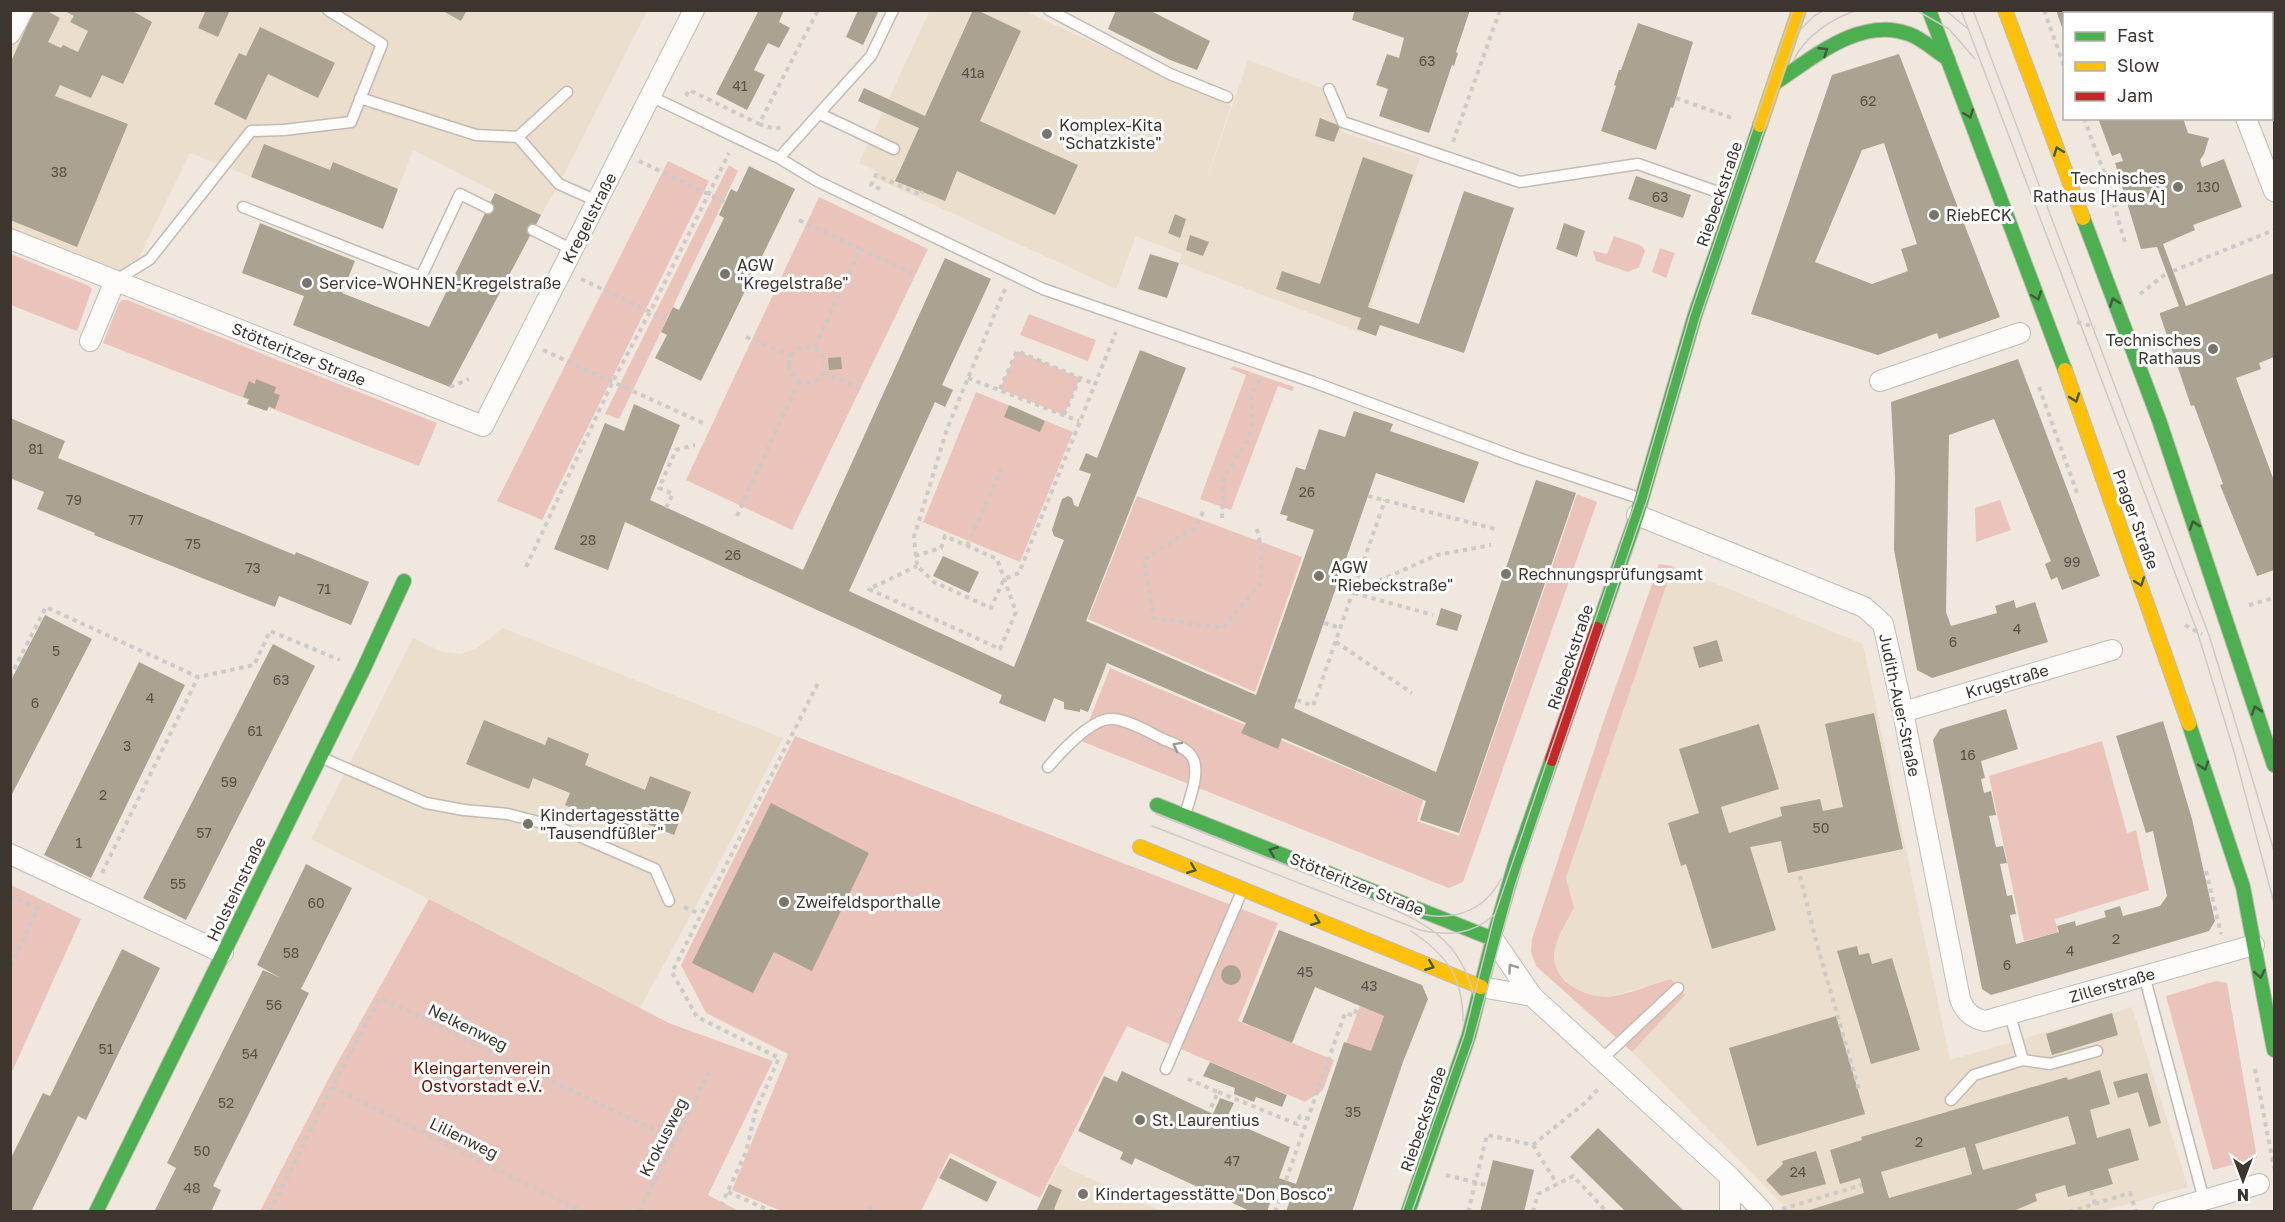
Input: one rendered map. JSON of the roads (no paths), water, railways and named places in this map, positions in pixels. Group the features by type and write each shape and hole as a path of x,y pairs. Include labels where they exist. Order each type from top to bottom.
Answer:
{"main road":[{"name":"Riebeckstraße","path":"1408,1212 1469,1035 1492,939 1516,861 1639,507 1695,315 1799,10"},
{"name":"Prager Straße","path":"1929,10 2055,343 2167,656 2243,887 2274,1050"},
{"path":"2005,10 2159,420 2274,765"},
{"path":"1775,83 1837,42 1874,30 1896,30 1910,34 1948,59"},
{"name":"Holsteinstraße","path":"101,1208 223,953 363,670 404,581"},
{"name":"Stötteritzer Straße","path":"1157,805 1492,939"},
{"path":"1140,847 1481,987"}],"street":[{"path":"10,34 23,10"},
{"name":"Kregelstraße","path":"483,426 694,10"},
{"path":"2248,120 2274,191"},
{"name":"Stötteritzer Straße","path":"10,239 483,426"},
{"path":"90,341 115,281"},
{"path":"1880,381 2020,333"},
{"name":"Judith-Auer-Straße","path":"1639,507 1864,607 1874,613 1883,624 1903,712 1960,999 1963,1008 1970,1015"},
{"name":"Krugstraße","path":"1903,712 2112,650"},
{"path":"10,854 223,953"},
{"path":"1492,939 1532,996 1730,1177 1763,1212"},
{"name":"Zillerstraße","path":"1970,1015 1985,1021 2010,1015 2254,945"},
{"path":"1481,987 1532,996"},
{"path":"1730,1177 1730,1212"},
{"path":"2163,1212 2267,1178"}],"lane":[{"path":"115,281 150,259 251,131 284,130 351,122 382,44 328,10"},
{"path":"779,159 871,56 893,10"},
{"path":"1049,10 1170,74 1227,97"},
{"path":"1329,89 1343,122 1520,182 1638,165 1736,198"},
{"path":"360,98 476,135 518,137 567,92"},
{"path":"650,96 737,137 817,181 1043,289 1264,365 1518,458 1639,507"},
{"path":"820,114 894,149"},
{"path":"518,137 559,184 597,201"},
{"path":"243,207 421,277 460,194 488,208"},
{"path":"532,230 573,250"},
{"path":"1048,766 1062,750 1090,727 1113,718 1146,731 1189,753 1194,761 1194,777 1185,816"},
{"path":"320,757 426,802 464,810 508,814 558,827 655,869 669,901"},
{"path":"1166,1069 1243,891"},
{"path":"2144,975 2204,1200"},
{"path":"1608,1065 1678,988"},
{"path":"2010,1015 2023,1060"},
{"path":"1951,1100 1974,1075 2023,1060 2050,1064 2097,1051"}],"tram line":[{"path":"1402,1212 1464,1036 1494,917 1637,497 1690,315 1793,10"},
{"path":"1412,1212 1473,1041 1515,886 1647,500 1700,318 1805,10"},
{"path":"1799,31 1814,16 1825,10"},
{"path":"1793,61 1798,52 1820,29 1858,10"},
{"path":"1916,10 1949,29 1975,59"},
{"path":"1945,10 1967,28"},
{"path":"1961,10 2197,631 2233,748 2274,903"},
{"path":"1973,10 2210,638 2274,851"},
{"path":"1156,814 1380,903 1428,927 1451,948 1460,961 1474,996"},
{"path":"1152,826 1420,930 1440,933 1459,932 1477,927 1494,915"},
{"path":"1412,912 1438,916 1463,913 1484,901 1501,879"},
{"path":"1411,931 1434,949 1450,968 1460,992 1463,1021"}],"place":[{"name":"Komplex-Kita \"Schatzkiste\"","path":"1047,134"},
{"name":"Technisches Rathaus [Haus A]","path":"2178,187"},
{"name":"RiebECK","path":"1934,215"},
{"name":"AGW \"Kregelstraße\"","path":"725,274"},
{"name":"Service-WOHNEN-Kregelstraße","path":"307,283"},
{"name":"Technisches Rathaus","path":"2213,349"},
{"name":"Rechnungsprüfungsamt","path":"1506,574"},
{"name":"AGW \"Riebeckstraße\"","path":"1319,576"},
{"name":"Kindertagesstätte \"Tausendfüßler\"","path":"528,824"},
{"name":"Zweifeldsporthalle","path":"784,902"},
{"name":"St. Laurentius","path":"1140,1120"},
{"name":"Kindertagesstätte \"Don Bosco\"","path":"1083,1194"}],"park label":[{"name":"Kleingartenverein Ostvorstadt e.V.","path":"482,1077"}]}
